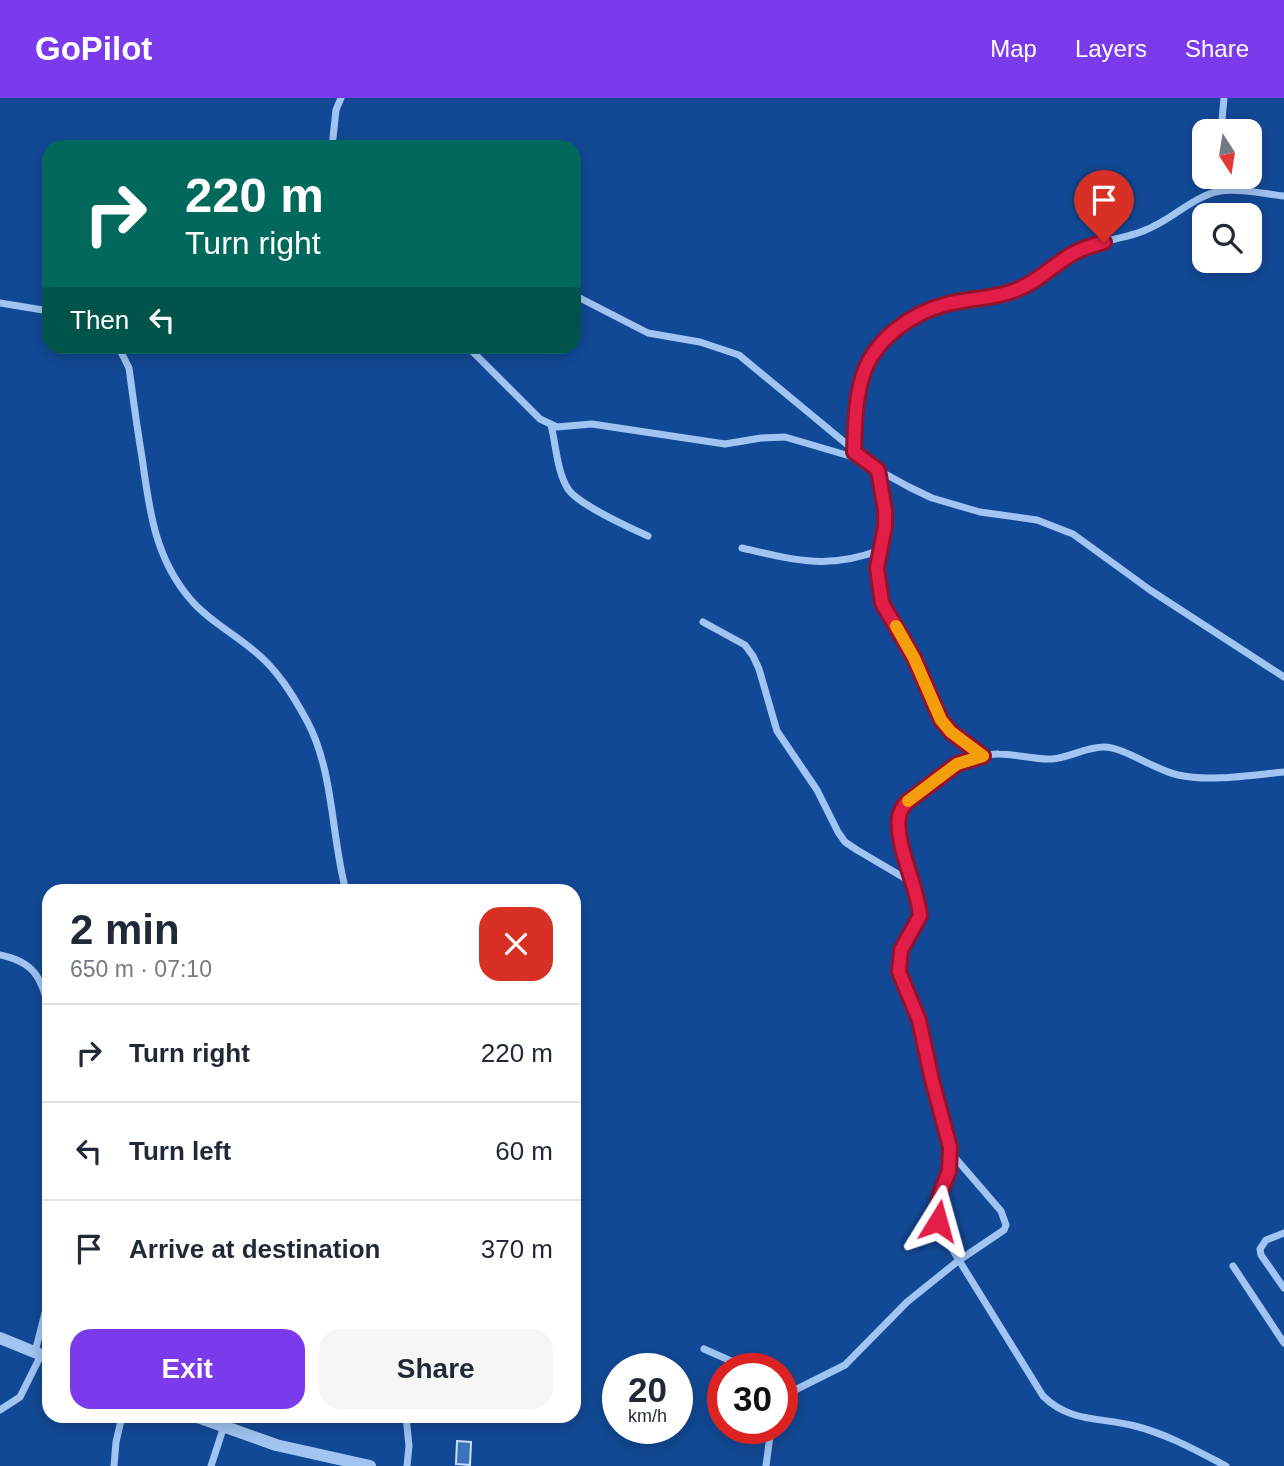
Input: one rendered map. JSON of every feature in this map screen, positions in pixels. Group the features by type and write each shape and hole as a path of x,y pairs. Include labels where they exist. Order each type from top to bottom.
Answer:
{"street":[{"path":"333,140 336,110 341,98"},
{"path":"1222,119 1224,98"},
{"path":"854,452 856,408 862,376 870,358 897,327 946,304 1013,292 1078,251 1152,228 1219,191 1284,196"},
{"path":"581,299 648,333 700,342 738,355 864,460 932,498 980,512 1037,520 1073,534 1150,590 1284,677"},
{"path":"0,303 42,310"},
{"path":"122,354 129,368 153,526 161,553 192,602 269,664 287,687 308,723 323,760 344,884"},
{"path":"475,354 540,419 551,425 563,427 592,424 725,444 785,437 864,460"},
{"path":"551,425 564,480 569,490 621,524 648,536"},
{"path":"878,470 885,510 885,526 877,568 882,603 914,658 935,709 951,732 983,756"},
{"path":"742,548 792,559 827,563 858,558 880,550"},
{"path":"703,622 744,645 753,656 777,731 817,790 845,842 913,883"},
{"path":"1226,1466 1183,1444 1137,1426 1083,1418 1054,1406 1043,1396 958,1261 941,1228 937,1209 949,1171 951,1153 919,1020 899,972 901,950 920,916 900,835 899,817 902,807 957,764 998,754 1055,759 1104,747 1117,750 1161,771 1181,776 1284,772"},
{"path":"0,955 23,962 42,981"},
{"path":"798,1388 845,1365 906,1302 958,1261 1004,1230 1006,1225 1001,1211 951,1153"},
{"path":"1284,1233 1266,1240 1260,1249 1272,1273 1284,1288"},
{"path":"1233,1266 1284,1343"},
{"path":"1,1339 42,1355 20,1397 3,1406"},
{"path":"704,1349 713,1353"},
{"path":"114,1466 120,1423"},
{"path":"215,1423 276,1445 337,1462 370,1466"},
{"path":"407,1423 409,1447 407,1466"},
{"path":"211,1466 224,1426"},
{"path":"765,1466 768,1444"}],"building":[{"path":"457,1441 471,1442 470,1465 456,1464"}],"slow traffic":[{"path":"896,626 914,658 941,720 951,732 983,756 957,764 908,801"}],"route":[{"path":"938,1221 937,1209 949,1171 950,1147 919,1020 899,972 901,950 920,916 920,907 900,835 899,817 907,802 957,764 983,756 951,732 941,720 914,658 882,603 877,568 885,526 885,510 878,470 854,452 856,408 862,376 870,358 897,327 946,304 1013,292 1043,275 1063,259 1104,242"}]}
